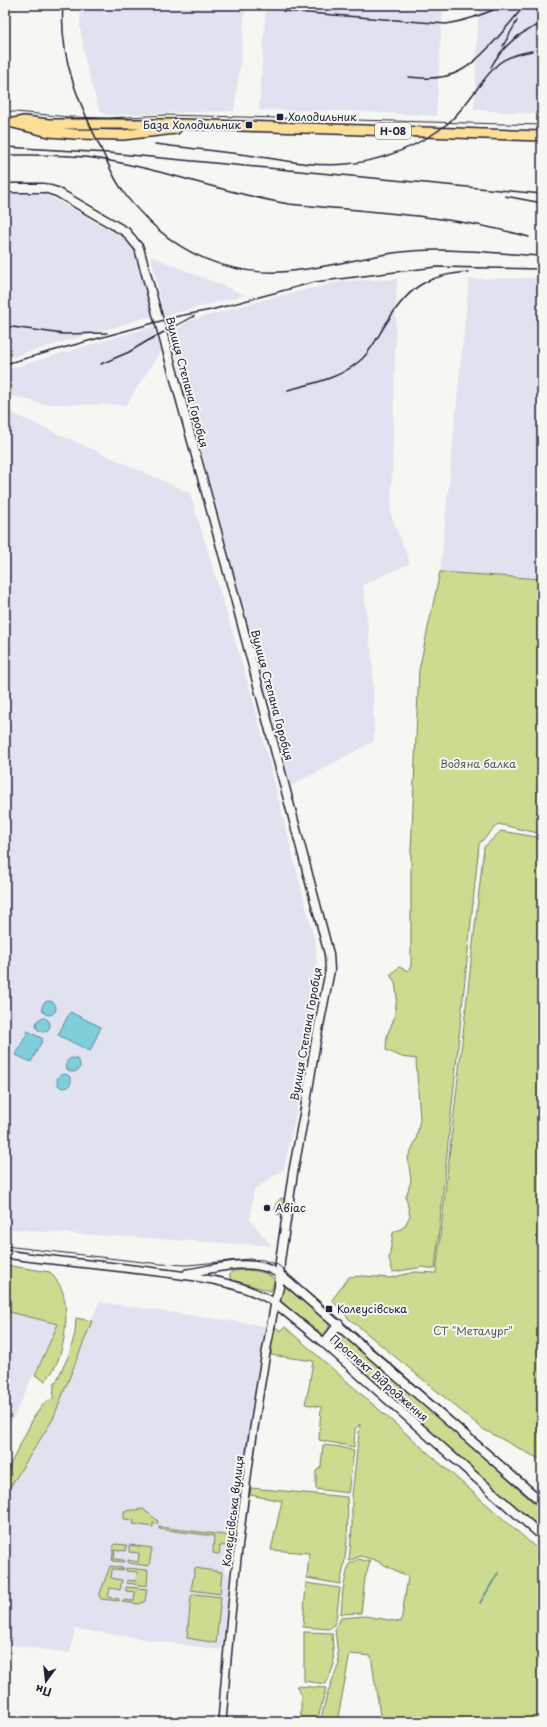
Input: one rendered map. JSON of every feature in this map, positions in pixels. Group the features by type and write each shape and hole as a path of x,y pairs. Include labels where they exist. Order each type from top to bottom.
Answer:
{"main road":[{"name":"Н-08","path":"9,122 24,121 49,124 182,124 542,136"},
{"name":"Вулиця Степана Горобця","path":"5,188 44,188 57,192 126,232 139,248 231,583 323,928 329,954 330,970 314,1046 292,1173 275,1303"},
{"name":"Проспект Відродження","path":"279,1274 339,1324 542,1502"},
{"name":"Проспект Відродження","path":"275,1303 324,1343 542,1536"},
{"path":"324,1343 339,1324"}],"street":[{"name":"Проспект Відродження","path":"5,1254 180,1274 228,1284 259,1294 275,1303"},
{"name":"Проспект Відродження","path":"180,1274 244,1264 261,1266 279,1274"},
{"name":"Колеусівська вулиця","path":"222,1722 225,1677 247,1477 261,1381 275,1303"}],"shaded area":[{"path":"81,5 245,5 241,59 234,111 105,115 98,107 85,60 80,26"},
{"path":"266,5 443,5 436,116 350,111 259,110"},
{"path":"479,5 542,5 542,114 474,110"},
{"path":"29,193 49,196 126,239 137,258 152,316 5,359 5,194"},
{"path":"151,256 245,295 164,316"},
{"path":"542,278 542,579 440,572 469,279"},
{"path":"397,279 391,515 410,563 363,585 373,668 374,741 291,786 243,613 171,334 188,321 274,297 343,281"},
{"path":"154,326 162,349 126,405 42,404 13,396 5,391 5,370"},
{"path":"5,410 190,493 252,696 316,946 318,988 297,1107 284,1169 254,1190 250,1220 272,1246 30,1231 5,1228"},
{"path":"99,1302 266,1326 232,1545 226,1547 224,1571 230,1574 222,1647 220,1650 75,1629 70,1653 5,1644 5,1495 53,1419"},
{"path":"5,1311 58,1324 5,1435"}],"green space":[{"name":"Водяна балка","path":"440,572 542,579 542,834 498,824 479,844 435,1269 423,1267 393,1272 389,1259 393,1233 404,1227 410,1216 406,1197 411,1181 408,1157 416,1140 420,1119 416,1059 402,1057 386,1050 387,1035 394,1019 397,997 395,982 390,975 399,967 408,971 411,966 411,851 419,670"},
{"name":"СТ \"Металург\"","path":"501,831 542,838 542,1463 539,1459 483,1429 347,1317 332,1300 349,1277 363,1276 390,1278 415,1272 436,1273 484,847"},
{"path":"281,1198 285,1199 284,1212 278,1215 275,1211 276,1204"},
{"path":"5,1265 50,1272 62,1290 66,1312 64,1338 57,1363 52,1373 45,1381 35,1375 58,1324 5,1311"},
{"path":"246,1270 262,1272 272,1277 275,1280 271,1291 232,1280 230,1278 230,1273 233,1271"},
{"path":"287,1287 327,1321 329,1327 324,1336 320,1337 280,1303 280,1294"},
{"path":"76,1318 92,1321 53,1419 5,1495 5,1475 34,1417 45,1402 53,1399 54,1386 69,1355 75,1333"},
{"path":"275,1327 281,1331 285,1327 542,1553 542,1722 381,1722 371,1656 350,1654 337,1722 320,1722 328,1691 339,1664 335,1630 341,1618 365,1616 401,1622 408,1577 375,1560 360,1556 349,1561 352,1528 352,1495 360,1424 355,1429 354,1447 319,1440 321,1407 305,1404 313,1361 271,1355 271,1337"},
{"path":"339,1334 346,1337 542,1510 542,1533 331,1345 335,1335"},
{"path":"323,1445 341,1447 354,1451 348,1493 316,1489 316,1471 321,1467"},
{"path":"251,1488 347,1497 347,1541 340,1584 307,1578 309,1553 271,1550 282,1501 250,1495"},
{"path":"143,1509 158,1521 157,1524 153,1523 153,1527 133,1524 134,1520 124,1519 124,1511"},
{"path":"159,1527 233,1536 232,1545 220,1546 219,1554 213,1553 214,1536 159,1529"},
{"path":"114,1544 127,1545 126,1551 115,1550 114,1559 124,1560 124,1562 112,1561"},
{"path":"129,1545 152,1548 149,1566 128,1563 128,1560 138,1562 139,1553 129,1552"},
{"path":"359,1559 370,1562 365,1578 361,1613 341,1614 343,1589 349,1564"},
{"path":"110,1566 124,1568 123,1570 112,1569 111,1578 122,1580 120,1590 110,1588 108,1597 119,1599 119,1601 101,1599 99,1596"},
{"path":"126,1568 148,1570 147,1586 127,1583 127,1580 136,1581 137,1572 126,1571"},
{"path":"195,1568 222,1572 220,1594 191,1590"},
{"path":"306,1583 340,1588 336,1620 334,1625 329,1629 303,1627"},
{"path":"126,1587 147,1589 145,1601 140,1604 122,1602 123,1600 134,1601 135,1592 126,1591"},
{"path":"195,1594 221,1597 216,1643 187,1638 191,1596"},
{"path":"304,1632 332,1633 334,1665 326,1684 304,1681"},
{"path":"296,1686 326,1688 317,1722 301,1722 301,1696 300,1691"}],"water":[{"path":"49,1001 54,1003 56,1008 54,1013 49,1015 44,1013 42,1008 44,1003"},
{"path":"70,1012 101,1027 90,1051 58,1035"},
{"path":"43,1018 48,1020 50,1025 48,1030 43,1032 38,1030 36,1025 38,1020"},
{"path":"28,1031 43,1039 31,1062 16,1055"},
{"path":"73,1058 78,1060 80,1065 78,1070 73,1072 68,1070 66,1065 68,1060"},
{"path":"64,1074 69,1076 71,1081 69,1086 64,1088 59,1086 57,1081 59,1076"}],"waterway":[{"path":"480,1603 498,1573"}],"tram line":[{"path":"5,111 69,117 108,118 166,115 542,125"},
{"path":"5,1246 160,1264 188,1265 249,1259 263,1260 278,1265 542,1496"}],"railway":[{"path":"63,5 64,44 72,80 78,98 113,175 126,196 146,218 160,231 191,252 224,266 261,272 294,271 379,255 411,251 448,250 542,256"},
{"path":"283,11 446,24 476,17 504,5"},
{"path":"409,77 435,78 448,76 469,66 503,32 525,5"},
{"path":"503,46 517,21"},
{"path":"491,67 506,46 519,35 542,24"},
{"path":"155,144 322,165 347,164 373,160 412,146 436,132 454,117 498,64 509,57 532,51"},
{"path":"5,147 109,153 542,194"},
{"path":"5,155 60,155 93,158 118,162 240,194 289,204 440,219 529,237"},
{"path":"505,196 542,203"},
{"path":"5,364 179,316 211,310 315,282 436,267 542,269"},
{"path":"288,390 328,379 355,365 367,354 395,310 411,292 420,285 441,276 468,272"},
{"path":"101,364 129,352 194,316"},
{"path":"5,326 63,334 107,333"}],"place":[{"name":"Холодильник","path":"280,117"},
{"name":"База Холодильник","path":"249,125"},
{"name":"Авіас","path":"267,1208"},
{"name":"Колеусівська","path":"329,1309"}]}
